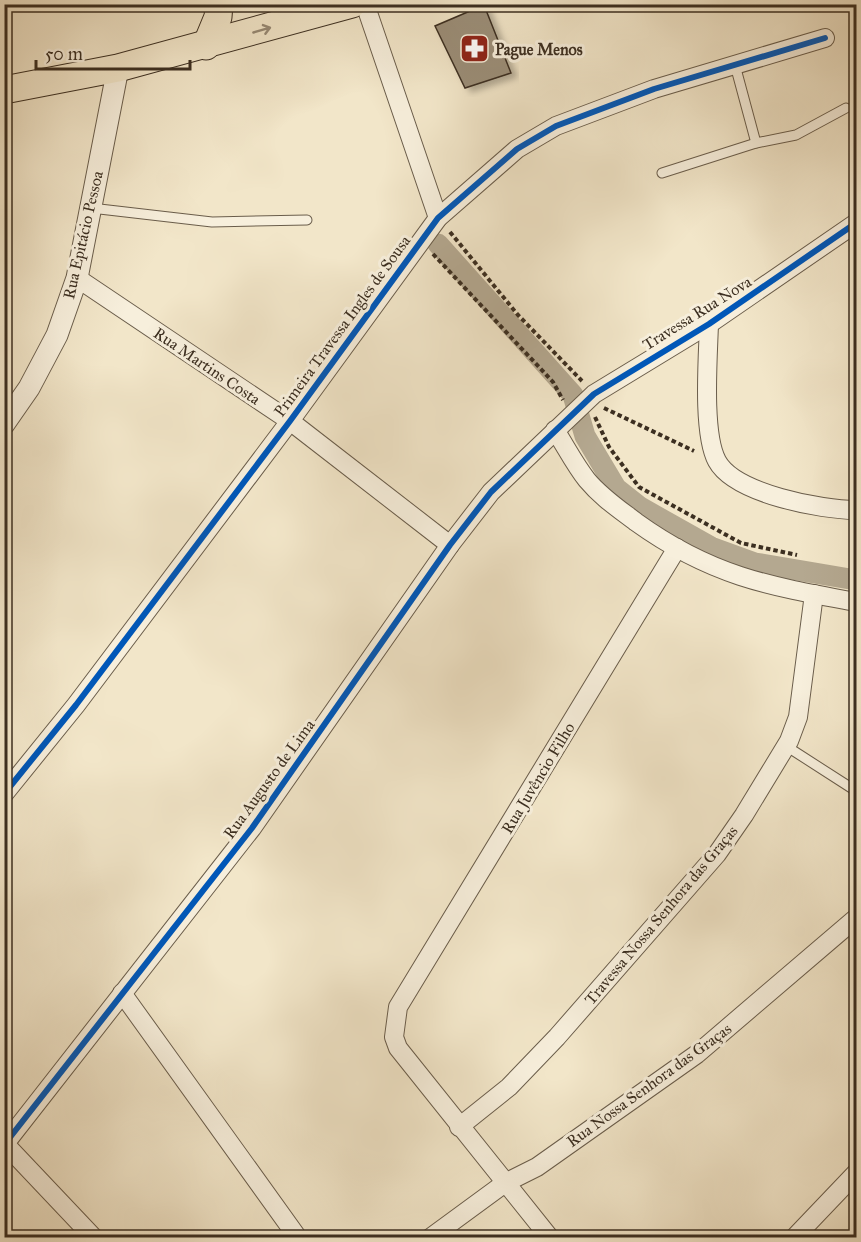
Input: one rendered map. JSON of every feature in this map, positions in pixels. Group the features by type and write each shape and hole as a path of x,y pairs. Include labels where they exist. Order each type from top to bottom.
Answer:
{"main road":[{"path":"206,46 215,25 219,4"},
{"path":"4,90 118,68 206,46 352,4"}],"street":[{"path":"365,4 438,218"},
{"name":"Primeira Travessa Ingles de Sousa","path":"4,794 76,705 291,421 438,218 517,149 556,126 654,89 825,38"},
{"name":"Rua Epitácio Pessoa","path":"4,424 29,388 57,335 77,278 118,68"},
{"name":"Travessa Rua Nova","path":"555,430 591,397 709,324 856,224"},
{"name":"Rua Martins Costa","path":"77,278 291,421 450,545"},
{"path":"709,324 710,435 717,461 730,476 779,497 821,506 856,510"},
{"path":"555,430 587,480 614,506 677,548 720,571 762,585 856,602"},
{"name":"Rua Augusto de Lima","path":"5,1145 252,828 450,545 491,492 555,430"},
{"name":"Rua Juvêncio Filho","path":"459,1127 398,1048 394,1036 398,1007 677,548"},
{"name":"Travessa Nossa Senhora das Graças","path":"459,1127 509,1087 717,854 786,746 798,717 814,594"},
{"name":"Rua Nossa Senhora das Graças","path":"430,1238 505,1183 537,1167 697,1054 856,918"},
{"path":"122,993 298,1238"},
{"path":"459,1127 550,1238"},
{"path":"5,1145 94,1238"},
{"path":"794,1238 856,1173"}],"lane":[{"path":"735,65 756,143"},
{"path":"662,173 756,143 796,135 846,108"},
{"path":"91,208 168,215 212,222 307,220"},
{"path":"786,746 856,791"}],"path":[{"path":"438,218 518,315 591,397 717,461"},
{"path":"591,397 609,447 639,487 741,543 797,555"}],"building":[{"name":"Pague Menos","path":"484,5 511,73 465,88 435,26"}],"waterway":[{"path":"438,244 573,395 585,436 616,488 640,507 711,547 755,563 856,580"}],"cycle path":[{"path":"4,794 76,705 290,421 438,218 517,149 556,126 654,89 825,38"},
{"path":"4,1145 252,828 450,545 491,492 594,394 709,324 856,223"}],"place":[{"name":"Pague Menos","path":"474,49"}]}
